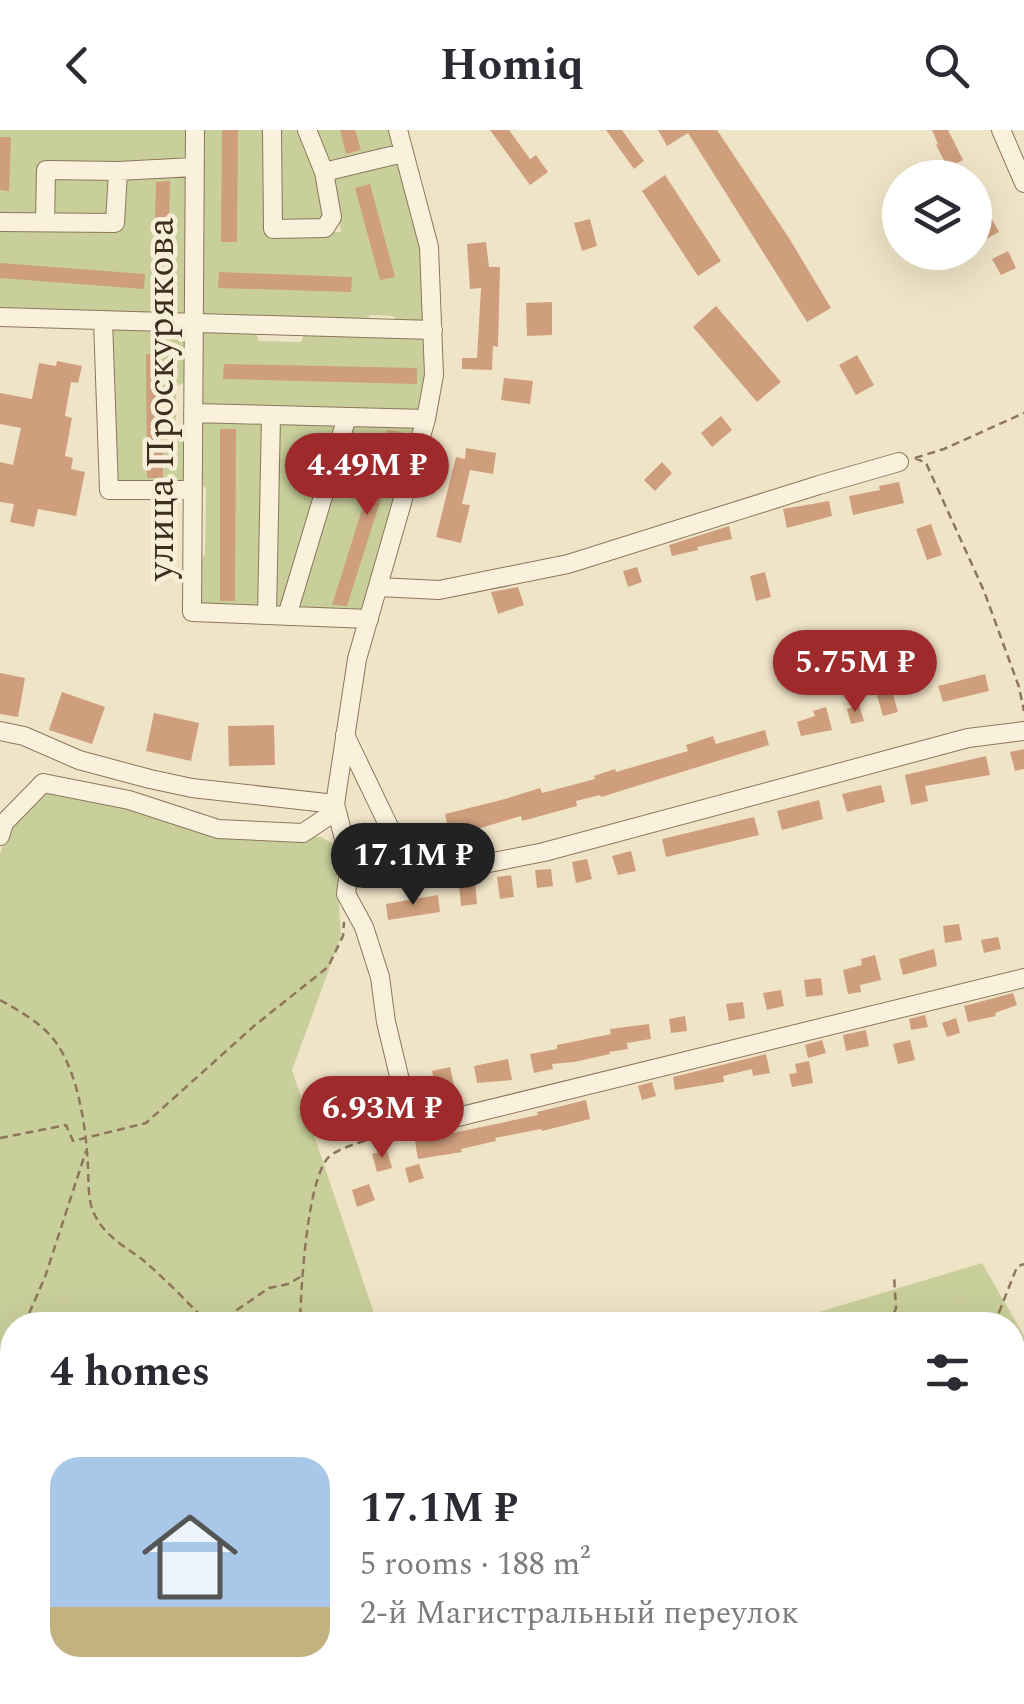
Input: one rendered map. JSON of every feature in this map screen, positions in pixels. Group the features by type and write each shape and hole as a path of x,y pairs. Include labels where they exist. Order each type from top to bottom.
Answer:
{"street":[{"name":"улица Проскурякова","path":"194,130 192,612 368,619"},
{"path":"272,130 272,229 325,228 332,216 324,172 307,130"},
{"path":"398,130 429,246 434,375 426,419 357,659 336,808 350,862 346,894 364,927 380,977 386,1022 406,1105 418,1126 1024,978"},
{"path":"1001,130 1024,183"},
{"path":"324,172 404,153"},
{"path":"45,222 46,170 194,167"},
{"path":"0,222 115,223 118,171"},
{"path":"0,316 434,330"},
{"path":"103,321 109,490 192,490"},
{"path":"193,412 426,419"},
{"path":"268,615 271,414"},
{"path":"287,616 347,417"},
{"path":"378,587 439,590 568,564 907,460"},
{"path":"0,731 150,780 336,808"},
{"path":"344,734 404,860 420,870 438,873 544,852 968,738 1024,731"},
{"path":"2,827 43,783 130,800 218,829 303,833 336,808"}],"path":[{"path":"907,460 944,449 1024,413"},
{"path":"907,460 926,463 984,591 1020,687 1024,711"},
{"path":"0,1138 66,1125 72,1141 146,1123 254,1026 328,968 343,936 344,922"},
{"path":"0,1000 47,1032 66,1057 75,1082 85,1138 88,1191 96,1218 112,1237 197,1312"},
{"path":"301,1312 311,1209 329,1156 418,1126"},
{"path":"29,1312 86,1150"},
{"path":"998,1312 1017,1267 1024,1264"},
{"path":"234,1312 269,1288 288,1284 303,1275"},
{"path":"894,1276 894,1312"}],"green space":[{"path":"0,130 192,130 191,164 44,168 42,220 0,219"},
{"path":"197,130 270,130 271,232 341,232 330,175 402,158 425,247 430,327 397,326 394,316 370,315 361,325 196,320"},
{"path":"277,130 302,130 320,173 326,216 321,224 278,224"},
{"path":"312,130 394,130 399,150 327,168"},
{"path":"191,169 190,320 0,313 0,223 117,225 120,173"},
{"path":"59,174 112,180 110,216 54,217 54,179"},
{"path":"107,325 190,326 189,381 176,386 176,432 189,436 189,487 113,486"},
{"path":"197,327 254,328 259,341 301,342 306,329 429,333 423,415 197,410"},
{"path":"197,415 268,417 264,612 196,608 196,562 205,555 206,488 197,480"},
{"path":"277,421 341,422 284,612 272,612"},
{"path":"350,421 421,422 365,616 291,613"},
{"path":"42,787 128,804 218,832 321,837 332,843 341,937 292,1070 374,1312 0,1312 0,854 9,824"},
{"path":"982,1263 1010,1312 819,1312"}],"building":[{"path":"222,130 238,130 237,242 221,242"},
{"path":"340,130 355,130 361,150 346,154"},
{"path":"490,130 509,130 530,159 536,155 548,172 530,185"},
{"path":"606,130 622,130 644,161 634,169"},
{"path":"658,130 717,130 831,308 807,322 688,133 667,146"},
{"path":"932,130 948,130 963,160 944,160"},
{"path":"0,137 11,137 9,191 0,190"},
{"path":"665,175 721,261 698,276 642,191"},
{"path":"170,181 168,266 154,265 156,182"},
{"path":"370,184 395,277 380,280 355,188"},
{"path":"590,219 597,246 582,251 574,223"},
{"path":"486,242 489,267 500,267 498,347 493,346 492,370 462,369 462,358 477,358 481,288 470,289 467,244"},
{"path":"1008,251 1016,268 1001,275 992,259"},
{"path":"0,263 145,274 144,289 0,278"},
{"path":"219,272 352,277 351,292 218,288"},
{"path":"552,302 552,335 527,336 526,303"},
{"path":"716,306 781,382 757,402 693,327"},
{"path":"146,354 162,354 163,478 147,478"},
{"path":"857,355 874,385 856,395 839,365"},
{"path":"57,361 82,366 78,383 71,382 65,416 72,418 65,456 73,458 71,469 85,472 76,516 38,509 34,527 10,522 14,504 0,502 0,462 13,465 21,428 0,424 0,393 32,399 39,363 56,366"},
{"path":"224,364 417,368 417,384 223,379"},
{"path":"504,378 533,381 530,404 501,400"},
{"path":"721,416 732,430 712,447 701,433"},
{"path":"220,429 236,429 235,601 220,601"},
{"path":"387,430 402,432 347,606 332,605"},
{"path":"466,448 496,453 493,474 470,470 462,504 470,505 461,543 436,537 456,457 465,459"},
{"path":"662,462 672,473 655,491 644,480"},
{"path":"899,482 904,503 853,515 849,496"},
{"path":"829,501 832,516 787,528 783,509"},
{"path":"931,524 942,555 927,560 916,529"},
{"path":"729,526 732,539 672,556 669,545"},
{"path":"637,567 642,582 628,587 623,571"},
{"path":"765,572 771,597 756,601 750,576"},
{"path":"518,587 524,605 498,614 491,592"},
{"path":"0,673 25,678 18,717 0,714"},
{"path":"985,674 989,691 943,702 938,686"},
{"path":"892,691 898,712 883,716 877,695"},
{"path":"62,692 105,707 92,744 49,730"},
{"path":"859,705 864,721 851,724 847,709"},
{"path":"826,707 832,730 801,736 797,722"},
{"path":"154,713 199,723 191,761 146,751"},
{"path":"274,725 275,765 229,766 228,726"},
{"path":"765,730 769,745 601,797 576,801 577,806 522,821 521,816 450,837 445,814 540,788 542,793 595,779 594,776 615,769 616,772 688,751 686,745 713,736 716,744"},
{"path":"1024,749 1024,769 1015,771 1010,752"},
{"path":"986,756 990,775 925,786 928,801 911,805 905,775"},
{"path":"881,785 885,802 847,812 842,794"},
{"path":"819,800 823,819 782,830 777,811"},
{"path":"754,817 759,835 666,857 662,839"},
{"path":"631,851 636,871 618,875 612,856"},
{"path":"587,859 592,879 576,883 572,862"},
{"path":"551,869 553,886 537,888 535,870"},
{"path":"511,875 514,897 500,899 497,877"},
{"path":"475,883 477,904 461,906 459,885"},
{"path":"438,895 440,912 388,920 386,904"},
{"path":"959,924 962,940 945,943 943,926"},
{"path":"998,937 1001,949 984,953 981,940"},
{"path":"934,949 937,966 903,975 899,959"},
{"path":"875,955 881,980 860,985 861,992 848,994 843,970 862,965 861,959"},
{"path":"821,978 823,995 806,997 804,980"},
{"path":"781,990 784,1006 767,1010 763,993"},
{"path":"1013,993 1017,1005 995,1013 996,1016 968,1022 964,1006"},
{"path":"743,1002 745,1018 729,1021 726,1004"},
{"path":"925,1015 928,1027 911,1030 909,1019"},
{"path":"685,1016 687,1031 671,1033 669,1019"},
{"path":"956,1018 960,1033 947,1037 942,1023"},
{"path":"649,1024 651,1039 627,1043 628,1049 552,1064 553,1069 534,1073 530,1054 611,1034 610,1029"},
{"path":"866,1030 869,1046 846,1051 843,1035"},
{"path":"822,1040 826,1053 808,1058 805,1045"},
{"path":"910,1040 915,1060 898,1064 893,1044"},
{"path":"766,1054 770,1073 753,1076 752,1069 723,1076 724,1082 675,1090 673,1077"},
{"path":"508,1059 512,1080 477,1083 474,1066"},
{"path":"809,1061 813,1083 792,1087 789,1074 797,1073 795,1064"},
{"path":"450,1067 455,1090 418,1100 414,1084 434,1081 432,1071"},
{"path":"652,1082 656,1096 642,1100 638,1086"},
{"path":"586,1100 590,1119 495,1138 496,1141 461,1149 462,1152 418,1159 415,1141 538,1115 537,1112"},
{"path":"387,1150 392,1168 377,1172 372,1154"},
{"path":"419,1164 424,1178 409,1183 405,1168"},
{"path":"369,1184 375,1200 357,1207 352,1190"}]}
